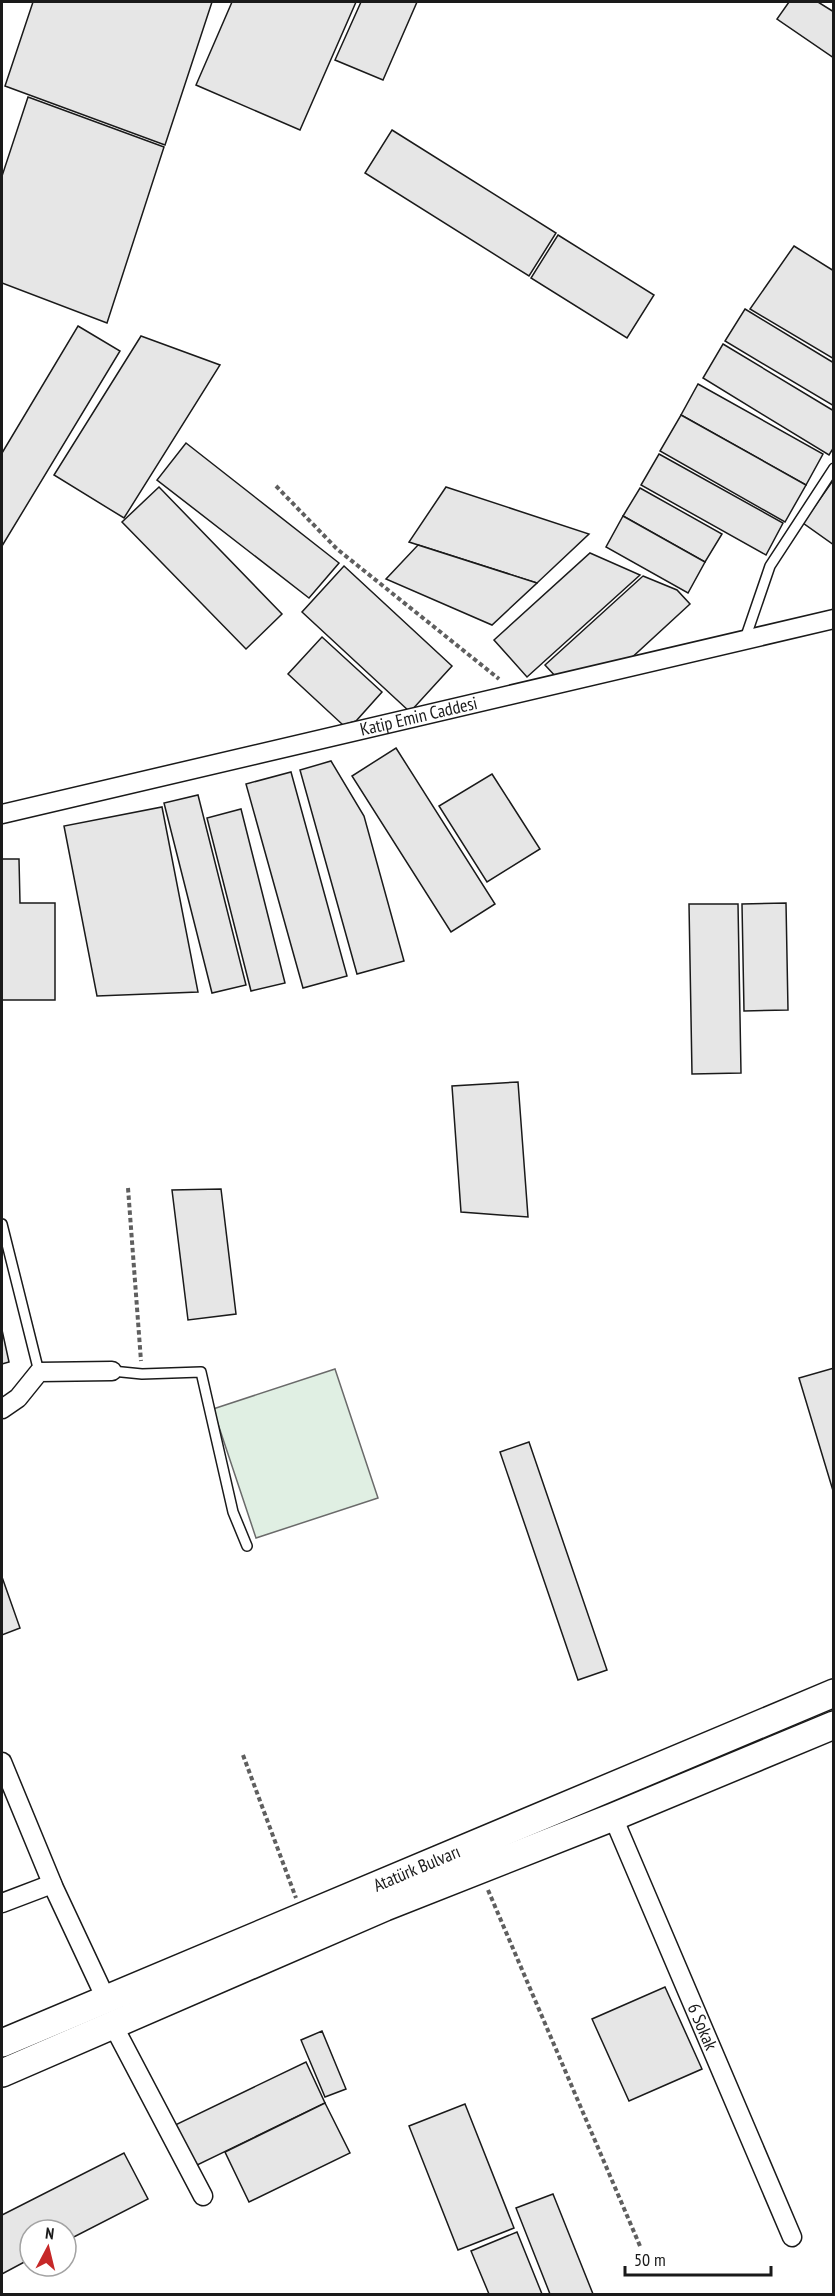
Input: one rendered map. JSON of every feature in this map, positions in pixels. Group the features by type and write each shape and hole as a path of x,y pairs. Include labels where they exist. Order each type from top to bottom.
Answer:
{"main road":[{"name":"Atatürk Bulvarı","path":"2,2043 834,1694"},
{"name":"Atatürk Bulvarı","path":"2,2073 375,1911 834,1725"}],"street":[{"name":"Katip Emin Caddesi","path":"2,814 834,619"},
{"path":"2,1408 18,1398 39,1372 112,1371"},
{"path":"2,1762 52,1884 106,1999"},
{"name":"6 Sokak","path":"613,1816 792,2237"},
{"path":"2,1903 52,1884"},
{"path":"113,2025 203,2196"}],"lane":[{"path":"745,639 770,566 834,468"},
{"path":"2,1224 39,1372"},
{"path":"112,1371 142,1374 201,1372 233,1512 247,1546"}],"path":[{"path":"276,486 337,549 516,693"},
{"path":"128,1188 142,1374"},
{"path":"243,1755 303,1917"},
{"path":"479,1870 640,2246"}],"green space":[{"path":"335,1369 378,1498 256,1538 213,1409"}],"building":[{"path":"33,2 212,2 165,145 5,86"},
{"path":"232,2 356,2 300,130 196,85"},
{"path":"361,2 417,2 383,80 335,60"},
{"path":"789,2 818,2 834,12 834,58 777,19"},
{"path":"28,97 164,147 107,323 2,283 2,176"},
{"path":"392,130 556,233 529,276 365,173"},
{"path":"558,235 654,295 627,338 531,278"},
{"path":"794,246 834,271 834,359 750,309"},
{"path":"745,309 834,363 834,406 725,341"},
{"path":"78,326 120,351 2,546 2,453"},
{"path":"141,336 220,365 124,518 54,475"},
{"path":"723,344 834,411 834,447 829,455 703,378"},
{"path":"698,384 823,454 806,485 681,415"},
{"path":"681,415 806,485 785,522 660,451"},
{"path":"186,443 339,563 309,598 157,480"},
{"path":"659,454 783,523 766,555 641,485"},
{"path":"834,479 834,545 803,523"},
{"path":"159,487 282,614 246,649 122,522"},
{"path":"446,487 589,534 537,583 409,542"},
{"path":"640,488 722,534 705,562 623,516"},
{"path":"623,516 705,562 688,593 606,547"},
{"path":"418,545 537,583 492,625 386,579"},
{"path":"590,553 640,575 527,677 494,640"},
{"path":"344,566 452,666 410,712 302,612"},
{"path":"643,576 677,590 690,604 628,661 557,678 545,665"},
{"path":"322,637 382,692 356,721 343,725 288,674"},
{"path":"396,748 495,904 451,932 352,776"},
{"path":"331,761 364,816 404,961 357,974 300,770"},
{"path":"291,772 347,976 303,988 246,784"},
{"path":"492,774 540,849 487,882 439,806"},
{"path":"198,795 246,985 212,993 164,803"},
{"path":"162,807 198,992 97,996 64,826"},
{"path":"241,809 285,983 251,991 207,818"},
{"path":"2,859 19,859 20,903 55,903 55,1000 2,1000"},
{"path":"786,903 788,1010 744,1011 742,904"},
{"path":"689,904 738,904 741,1073 692,1074"},
{"path":"518,1082 528,1217 461,1212 452,1086"},
{"path":"221,1189 236,1314 188,1320 172,1190"},
{"path":"2,1330 9,1362 2,1364"},
{"path":"834,1368 834,1494 799,1378"},
{"path":"529,1442 607,1670 578,1680 500,1452"},
{"path":"2,1577 20,1628 2,1635"},
{"path":"665,1987 702,2069 629,2101 592,2019"},
{"path":"322,2031 346,2089 325,2097 301,2040"},
{"path":"306,2062 325,2103 191,2168 171,2127"},
{"path":"325,2103 350,2153 249,2202 225,2152"},
{"path":"465,2104 514,2228 458,2250 409,2126"},
{"path":"124,2153 148,2199 78,2235 78,2218 18,2218 18,2265 2,2274 2,2215"},
{"path":"553,2194 593,2294 550,2294 516,2208"},
{"path":"517,2232 542,2294 489,2294 471,2251"}]}
